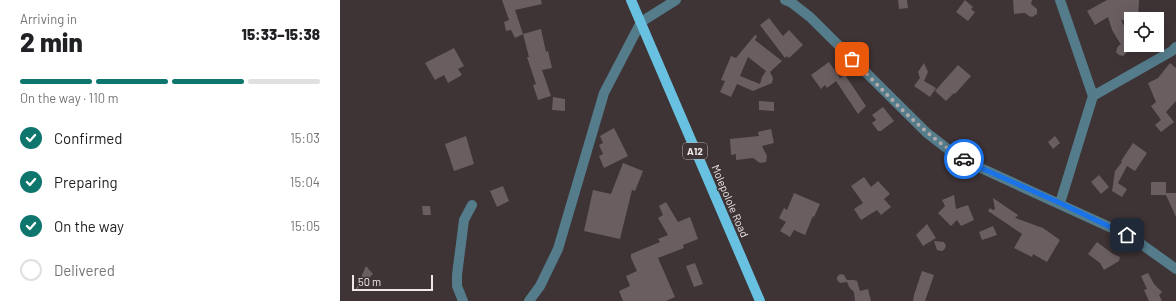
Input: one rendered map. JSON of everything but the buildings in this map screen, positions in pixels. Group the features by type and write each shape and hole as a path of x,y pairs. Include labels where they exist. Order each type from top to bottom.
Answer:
{"main road":[{"name":"Molepolole Road","path":"631,0 760,301"}],"street":[{"path":"529,301 540,286 558,249 604,93 641,22 676,0"},
{"path":"785,0 792,3 810,17 928,133 949,150 972,164 1060,203 1137,241 1176,269"},
{"path":"1060,0 1093,96 1060,203"},
{"path":"1093,96 1172,51 1176,47"},
{"path":"463,301 457,286 456,275 464,220 472,206"}],"way so far":[{"path":"852,59 928,133 949,150 964,159"}],"route":[{"path":"964,159 1127,235"}]}
